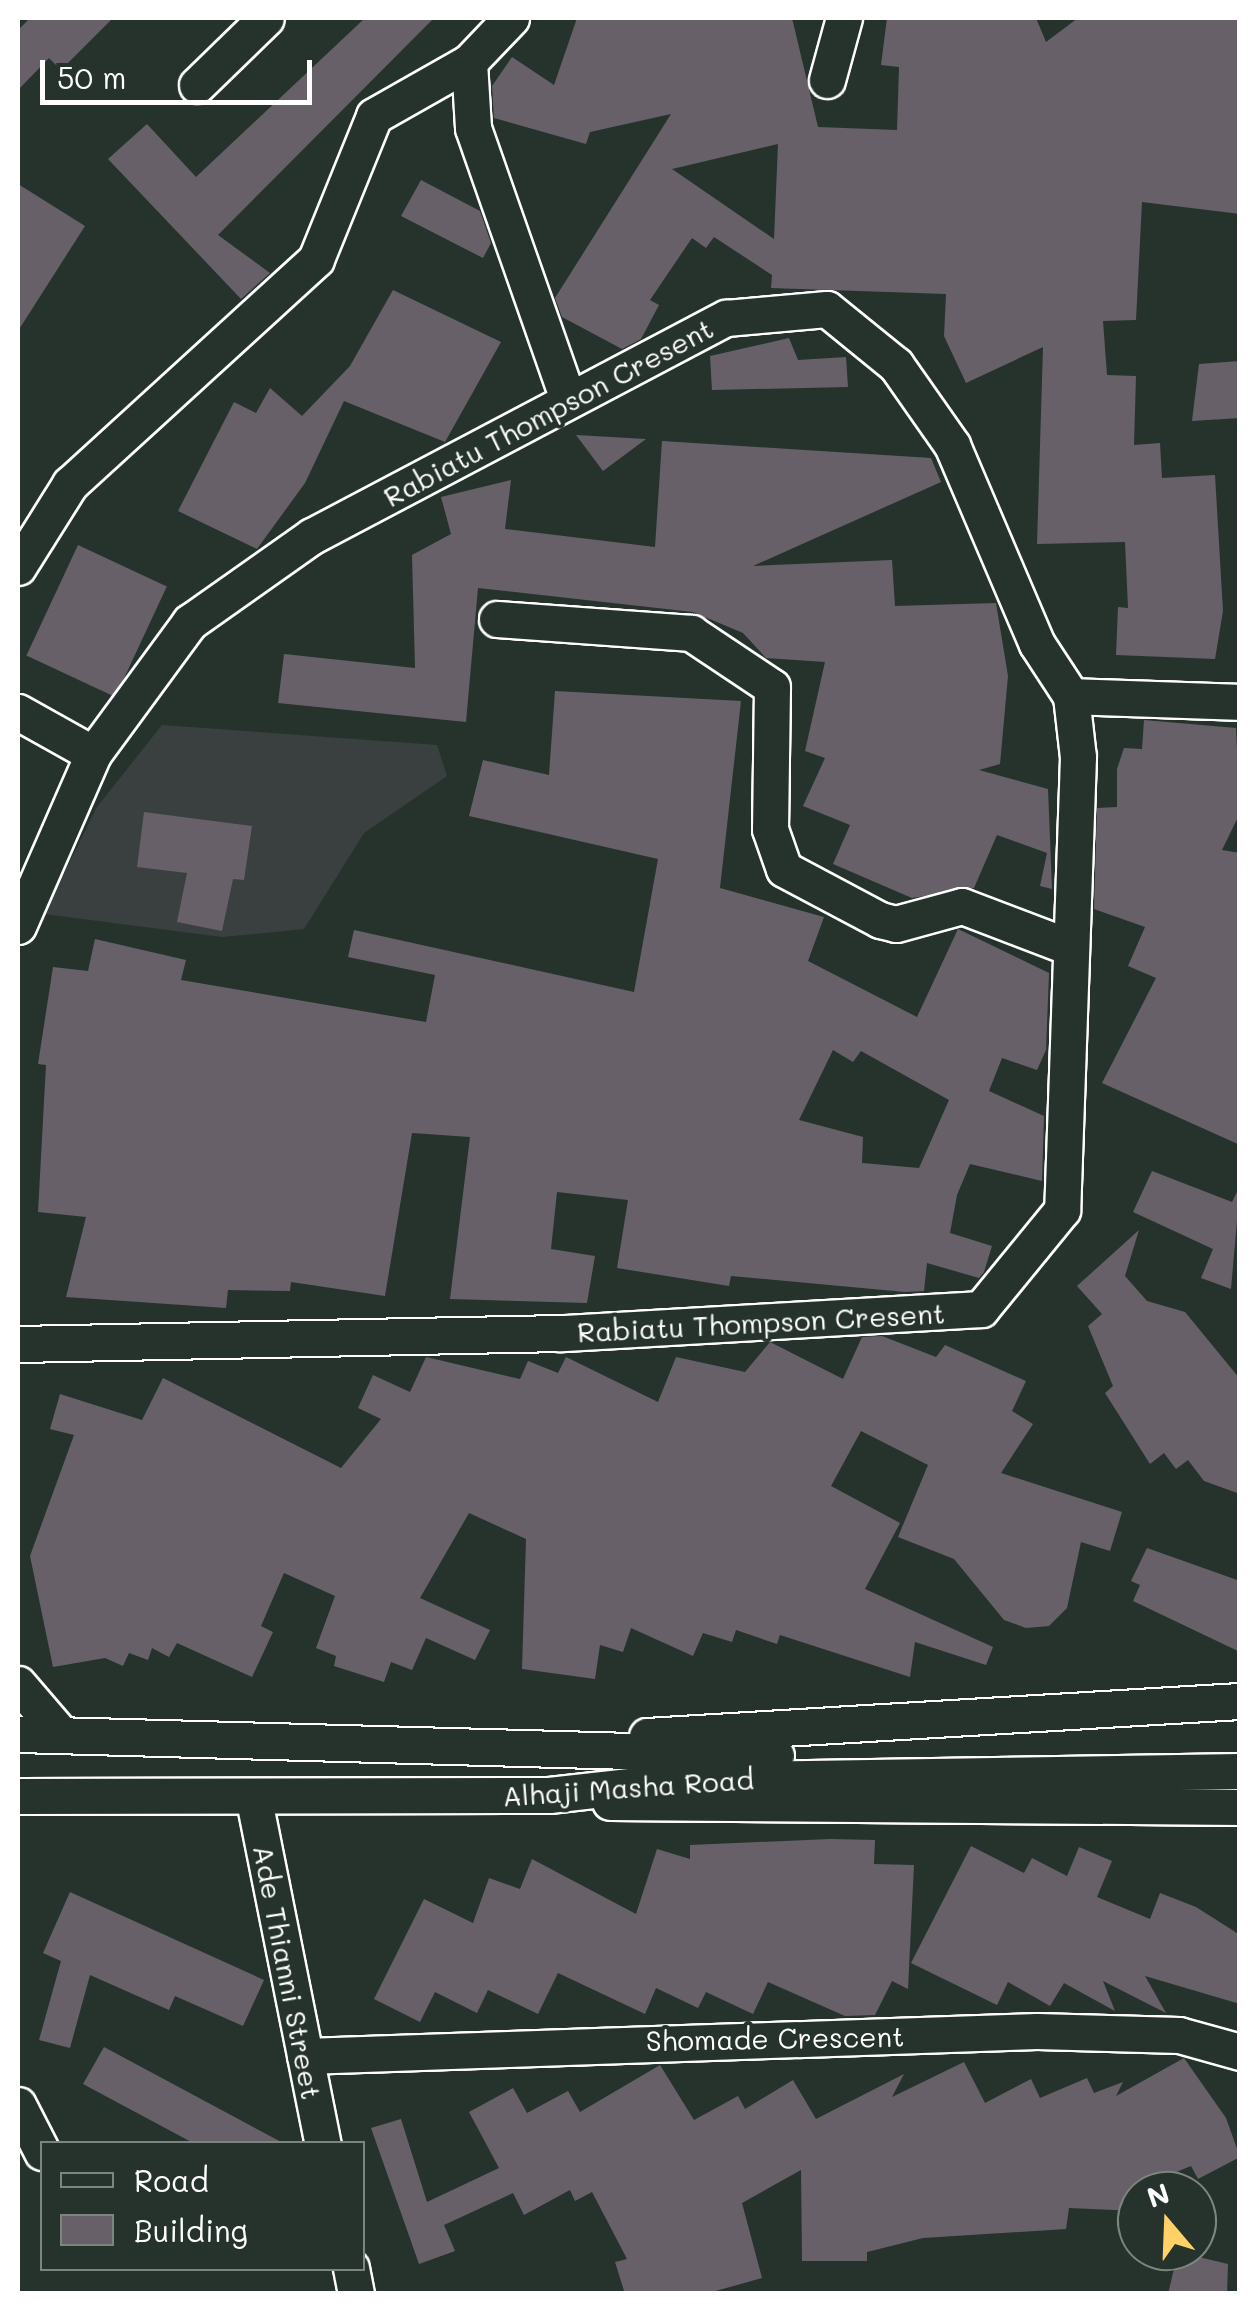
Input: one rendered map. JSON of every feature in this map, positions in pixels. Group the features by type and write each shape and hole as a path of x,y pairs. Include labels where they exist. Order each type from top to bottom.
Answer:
{"street":[{"path":"197,85 266,18"},
{"path":"18,567 70,484 316,259 374,116 469,62 511,18"},
{"path":"826,80 844,18"},
{"path":"469,62 473,128 568,398"},
{"name":"Rabiatu Thompson Cresent","path":"18,926 93,754 190,622 312,536 726,318 827,309 865,332 936,414 1037,644 1071,696 1078,757 1068,946 1062,1210 981,1309 894,1317 18,1344"},
{"path":"497,618 691,633 772,687 770,829 784,869 880,920 896,924 962,906 1068,946"},
{"path":"1071,696 1240,702"},
{"path":"18,712 93,754"},
{"path":"18,1684 61,1734"},
{"path":"533,1750 726,1726 1240,1701"},
{"name":"Alhaji Masha Road","path":"18,1734 932,1766 1240,1771"},
{"name":"Alhaji Masha Road","path":"18,1796 254,1800 549,1795 683,1780 1240,1750"},
{"path":"549,1795 664,1808 1240,1808"},
{"name":"Ade Thianni Street","path":"254,1800 322,2141"},
{"name":"Shomade Crescent","path":"305,2056 1037,2031 1179,2035 1240,2052"},
{"path":"18,2105 31,2151"}],"shaded area":[{"path":"162,725 437,745 447,776 364,833 304,929 222,937 44,914 97,807"}],"building":[{"path":"30,18 113,18 61,70 49,58 18,90 18,30"},
{"path":"365,18 434,18 218,235 270,273 241,299 108,159 147,124 196,177"},
{"path":"577,18 792,18 818,127 897,130 899,67 881,65 887,18 1036,18 1046,42 1078,18 1240,18 1240,214 1142,202 1136,320 1103,321 1107,375 1136,376 1134,445 1160,443 1162,478 1215,475 1223,611 1215,659 1116,655 1118,607 1128,608 1125,542 1037,544 1043,347 966,383 944,336 946,294 771,288 772,275 714,237 706,248 692,238 650,300 659,305 641,339 622,349 562,317 555,298 671,114 590,132 586,144 494,118 492,86 512,57 554,85","holes":["778,144 774,239 672,169"]},
{"path":"421,180 480,211 491,243 483,258 401,216"},
{"path":"18,184 85,226 18,331"},
{"path":"393,290 501,342 445,442 344,401 305,483 257,549 178,511 234,402 256,413 270,388 302,416 350,366"},
{"path":"789,338 798,360 846,357 848,387 712,390 710,356"},
{"path":"1240,361 1240,418 1192,421 1199,364"},
{"path":"576,435 646,439 603,471"},
{"path":"662,441 931,458 941,482 753,566 892,560 895,606 996,603 1008,676 1000,764 979,770 1048,789 1052,889 1040,886 1047,853 997,835 974,888 912,898 833,864 850,825 803,806 825,758 805,751 825,662 766,658 743,633 693,612 478,588 466,722 278,703 284,654 415,668 412,555 451,534 441,497 511,480 505,529 655,547"},
{"path":"78,545 167,586 115,697 26,656"},
{"path":"555,691 741,701 720,888 824,917 808,961 917,1017 958,929 1049,973 1046,1050 1037,1070 1002,1058 989,1091 1044,1116 1042,1181 970,1164 957,1195 950,1233 992,1246 979,1278 927,1263 924,1291 905,1292 731,1276 729,1286 617,1268 628,1200 557,1192 551,1249 595,1256 587,1303 450,1299 470,1137 412,1133 385,1296 291,1282 290,1291 228,1290 226,1308 66,1297 86,1217 38,1212 46,1065 38,1064 53,967 88,971 95,939 186,960 181,980 426,1022 435,975 348,957 354,930 634,992 658,859 469,816 483,760 549,775","holes":["833,1050 853,1062 861,1051 949,1100 919,1168 862,1163 863,1137 799,1120"]},
{"path":"1144,720 1236,728 1240,813 1222,850 1240,853 1240,1145 1102,1083 1156,978 1128,966 1145,927 1094,909 1097,808 1117,807 1117,769 1124,748 1142,749"},
{"path":"144,812 252,826 244,880 233,879 222,931 177,922 187,873 137,867"},
{"path":"1152,1171 1232,1202 1240,1186 1231,1289 1201,1278 1213,1249 1133,1212"},
{"path":"1139,1230 1125,1276 1147,1301 1185,1312 1240,1379 1240,1494 1204,1481 1188,1460 1176,1469 1164,1453 1150,1464 1105,1393 1113,1386 1088,1326 1102,1314 1077,1286"},
{"path":"882,1336 936,1357 945,1345 1026,1381 1012,1411 1033,1424 1001,1473 1122,1512 1110,1551 1081,1542 1067,1608 1049,1626 1026,1628 1004,1620 954,1559 898,1537 928,1465 861,1431 831,1486 900,1523 865,1589 993,1647 986,1665 915,1642 910,1677 780,1635 777,1644 736,1630 732,1642 703,1633 693,1656 631,1628 623,1652 600,1645 595,1679 522,1669 526,1539 469,1513 420,1598 490,1630 475,1660 426,1638 412,1670 391,1662 384,1682 334,1666 336,1656 316,1648 335,1596 284,1573 261,1626 273,1632 252,1677 177,1643 169,1657 152,1648 148,1660 129,1653 123,1666 105,1658 53,1667 30,1556 74,1435 50,1429 60,1394 142,1420 163,1378 341,1468 381,1419 358,1408 373,1375 410,1392 426,1357 520,1379 528,1361 558,1373 566,1357 658,1402 676,1357 745,1372 770,1342 843,1379 862,1337"},
{"path":"1147,1548 1240,1581 1240,1652 1133,1601 1140,1585 1131,1581"},
{"path":"875,1840 874,1864 914,1865 908,1989 892,1981 875,2015 845,2016 768,1982 753,2014 706,1992 698,2008 656,1988 645,2014 558,1973 538,2014 488,1990 477,2013 435,1992 420,2022 374,1999 424,1899 473,1923 489,1878 520,1889 532,1859 636,1914 657,1849 690,1859 690,1845"},
{"path":"971,1846 1024,1873 1032,1858 1067,1876 1079,1847 1112,1861 1097,1897 1150,1919 1160,1893 1196,1907 1240,1935 1240,2004 1145,1976 1166,2013 1103,1981 1115,2011 1064,1983 1050,2006 1008,1982 997,2005 911,1963"},
{"path":"70,1892 264,1980 243,2026 175,1996 169,2010 90,1975 70,2048 39,2040 61,1961 43,1953"},
{"path":"104,2047 279,2141 189,2141 83,2084"},
{"path":"1184,2058 1226,2118 1240,2157 1213,2171 1194,2171 1191,2166 1179,2171 1117,2171 1117,2210 1069,2208 1066,2229 923,2238 867,2252 867,2261 802,2261 801,2170 742,2203 762,2278 705,2294 625,2294 615,2262 627,2259 592,2192 575,2201 570,2190 524,2215 513,2193 444,2225 455,2251 419,2264 371,2128 401,2119 427,2202 499,2168 469,2112 513,2088 527,2113 568,2091 580,2112 660,2065 694,2120 738,2096 745,2109 793,2080 816,2119 904,2074 892,2097 964,2062 985,2103 1031,2079 1040,2098 1087,2078 1094,2093 1123,2082 1116,2096"},
{"path":"1217,2261 1228,2264 1227,2294 1168,2294 1173,2271 1217,2271"}]}
